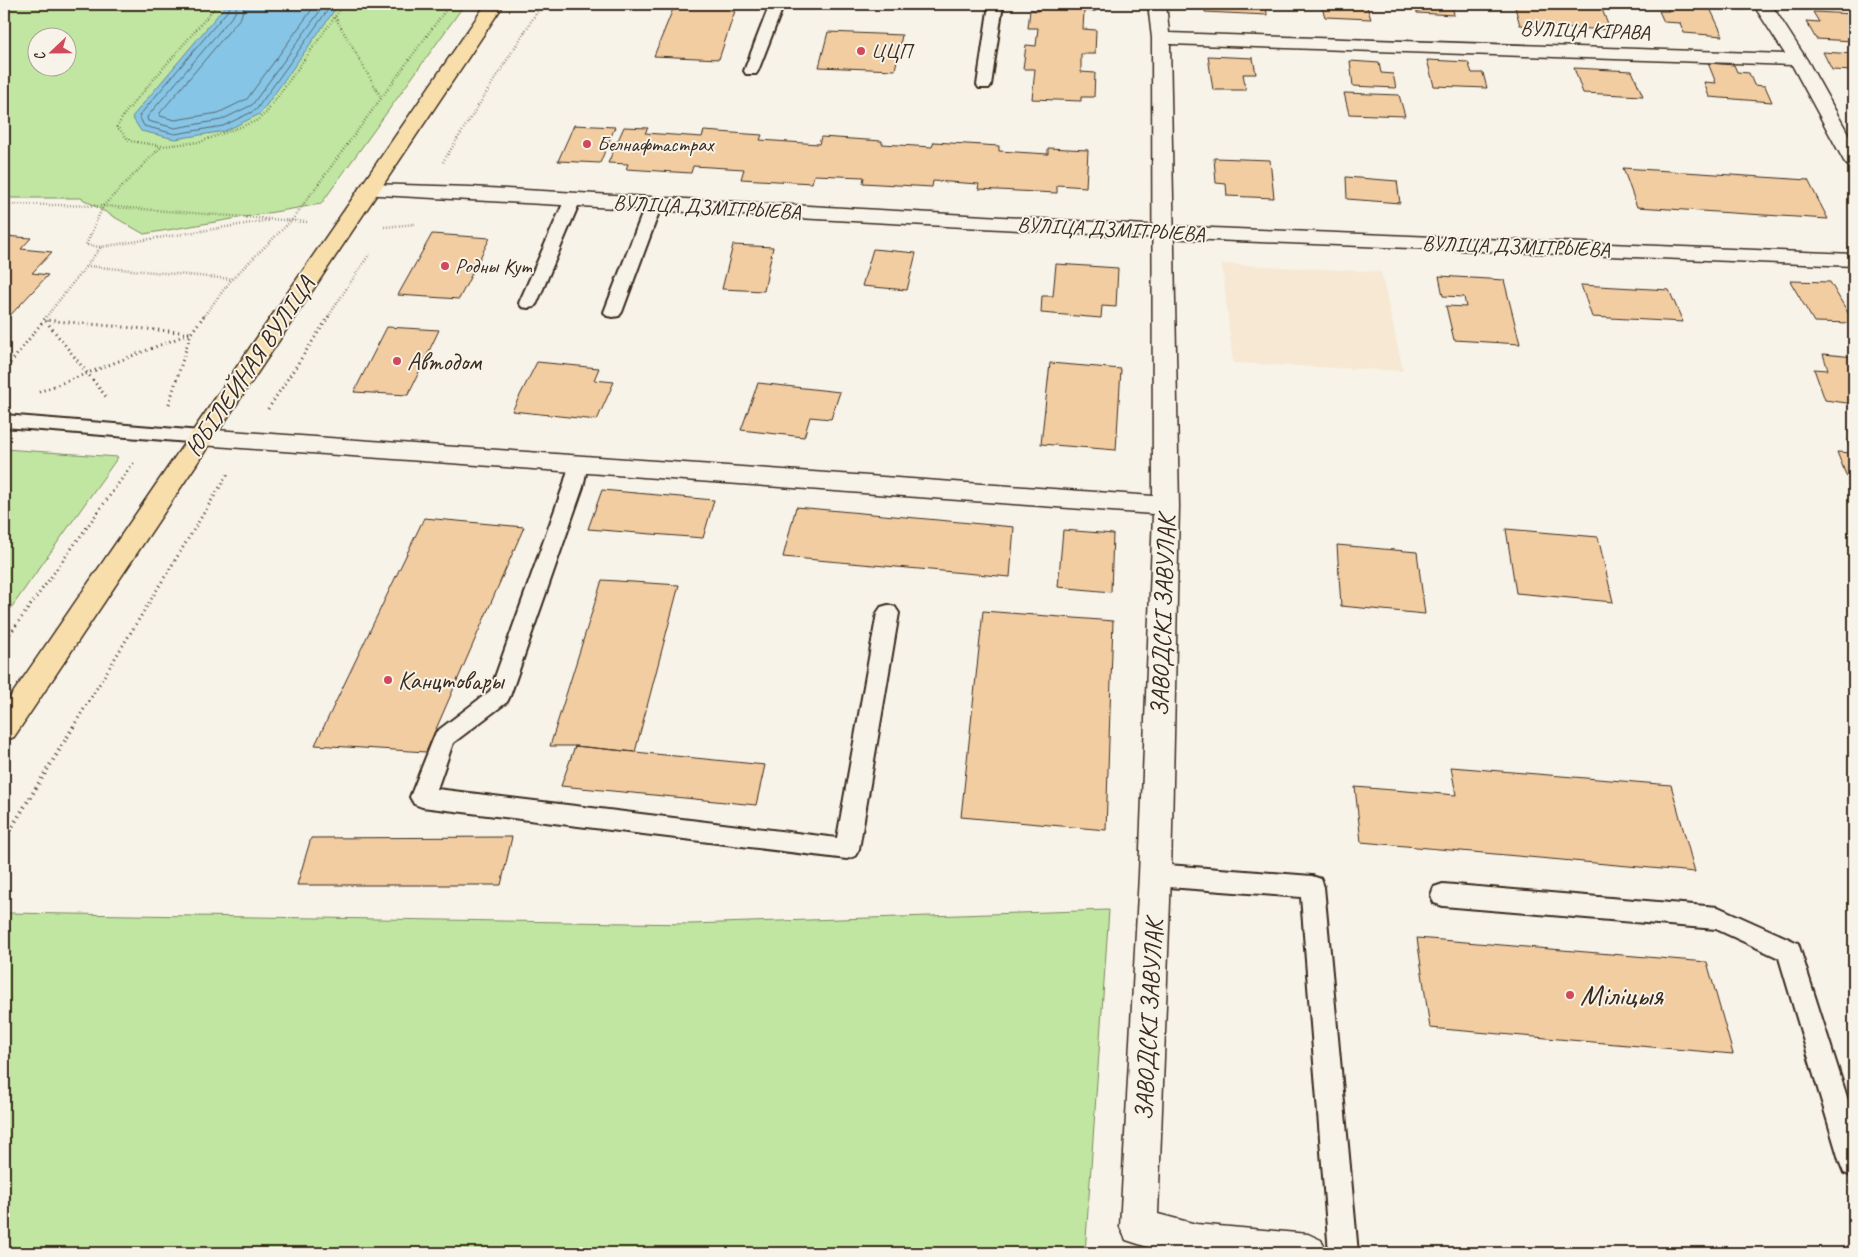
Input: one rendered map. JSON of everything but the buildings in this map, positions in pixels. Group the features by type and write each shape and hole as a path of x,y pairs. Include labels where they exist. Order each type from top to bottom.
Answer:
{"main road":[{"name":"ЮБІЛЕЙНАЯ ВУЛІЦА","path":"4,729 496,4"}],"street":[{"name":"ЗАВОДСКІ ЗАВУЛАК","path":"1157,4 1161,38 1166,506 1155,875 1139,1227 1198,1248"},
{"path":"1762,4 1798,60 1854,161"},
{"name":"ВУЛІЦА КІРАВА","path":"1161,38 1798,60"},
{"name":"ВУЛІЦА ДЗМІТРЫЕВА","path":"368,190 573,199 1164,232 1854,260"},
{"path":"201,437 1166,506"},
{"path":"1198,1248 1308,1253"}],"lane":[{"path":"751,71 777,4"},
{"path":"984,85 996,4"},
{"path":"528,303 573,199"},
{"path":"613,312 654,204"},
{"path":"4,421 201,437"},
{"path":"578,464 573,487 499,696 444,738 422,797 847,849 888,613"},
{"path":"1155,875 1312,887 1344,1253"},
{"path":"1443,895 1718,918 1789,951 1854,1163"}],"path":[{"path":"218,4 125,114 117,127 130,141 162,146 200,142 256,121 266,113 344,4"},
{"path":"4,204 103,206 292,220 450,4"},
{"path":"443,163 542,4"},
{"path":"334,17 381,96"},
{"path":"162,146 103,206 86,245 101,247 277,219"},
{"path":"381,236 387,227 416,224"},
{"path":"4,371 101,247"},
{"path":"4,840 248,440 371,252"},
{"path":"86,266 232,279"},
{"path":"45,320 111,402"},
{"path":"32,395 191,332 45,320"}],"shaded area":[{"path":"1222,264 1381,272 1403,371 1233,363"}],"green space":[{"path":"4,4 465,4 321,204 144,234 81,198 4,198"},
{"path":"4,449 118,457 4,618"},
{"path":"1109,910 1085,1253 4,1253 4,919 7,913 690,924"}],"water":[{"path":"227,4 339,4 260,114 225,131 175,139 141,131 132,117"}],"place":[{"name":"ЦЦП","path":"861,51"},
{"name":"Белнафтастрах","path":"587,144"},
{"name":"Родны Кут","path":"445,266"},
{"name":"Автодом","path":"397,361"},
{"name":"Канцтовары","path":"388,680"},
{"name":"Міліцыя","path":"1570,995"}]}
